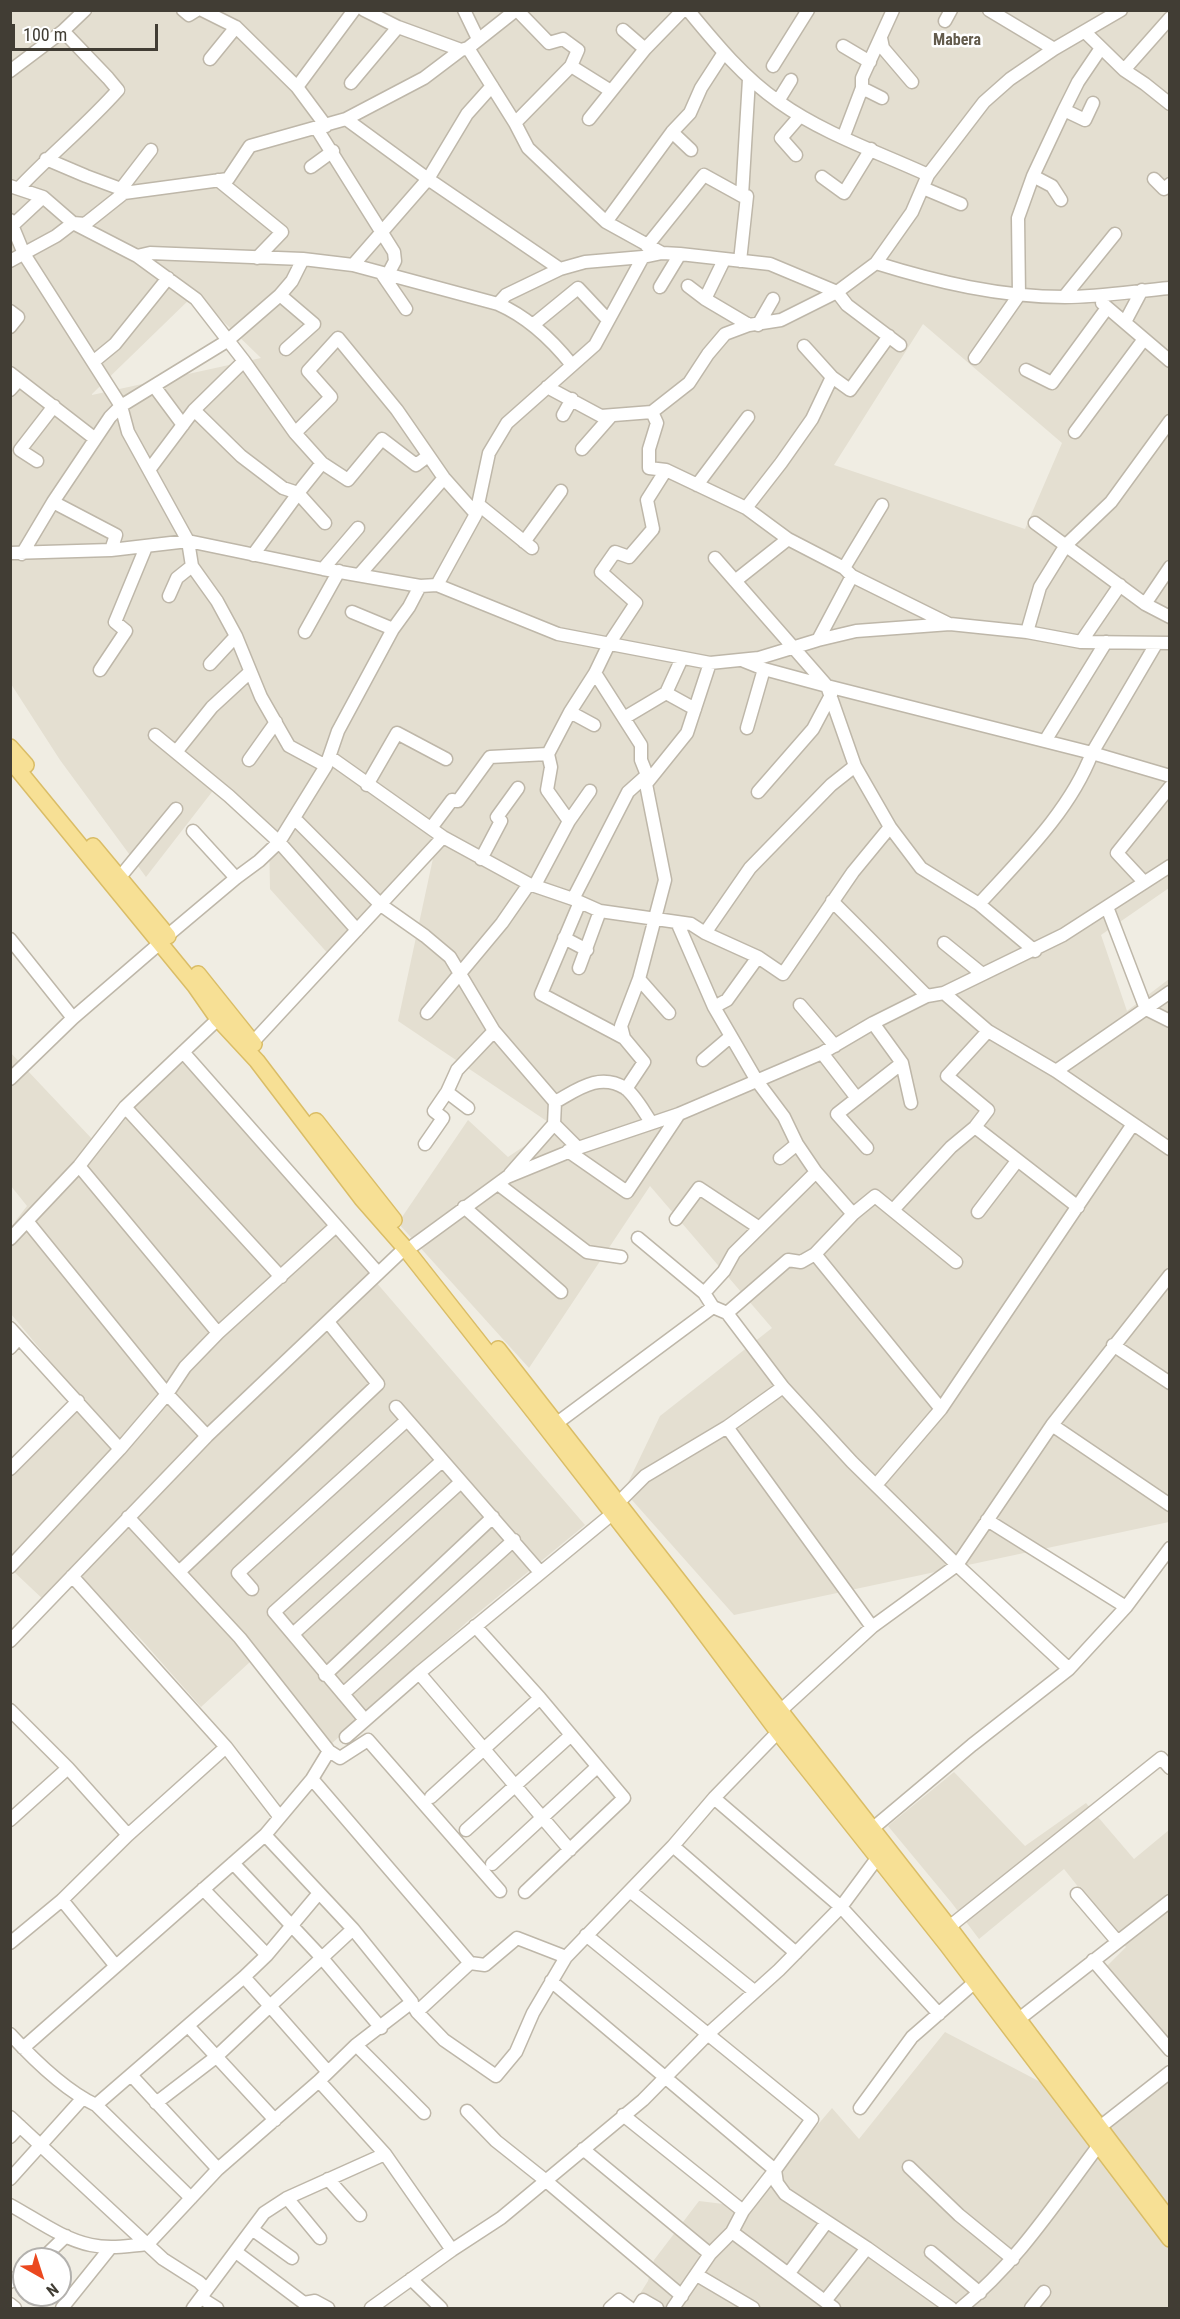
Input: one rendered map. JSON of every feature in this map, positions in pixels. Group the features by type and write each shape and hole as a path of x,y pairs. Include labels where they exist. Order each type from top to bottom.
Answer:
{"main road":[{"path":"10,747 120,877 218,1019 258,1061 362,1198 410,1246 557,1423 569,1449"},
{"path":"10,760 253,1042 615,1508 949,1927 1100,2127 1165,2205 1170,2221"},
{"path":"615,1508 778,1732 975,1982 1170,2239"}],"street":[{"path":"10,72 63,31 85,10"},
{"path":"183,10 189,15 197,10"},
{"path":"202,10 236,27 297,87 394,252 395,261 384,275"},
{"path":"297,87 354,10"},
{"path":"364,10 398,27 464,49 492,86 528,148 606,222 645,251"},
{"path":"464,10 478,39"},
{"path":"46,159 122,191 228,179 250,146 346,119 423,78 516,10 549,43 563,39 578,50 571,66 515,123"},
{"path":"589,119 645,50 682,10"},
{"path":"688,10 723,54 749,79 778,101 800,116 843,138 928,175"},
{"path":"773,66 808,10"},
{"path":"843,138 862,88 862,78 893,10"},
{"path":"989,10 1054,49"},
{"path":"547,387 601,416 652,412 689,383 708,354 725,334 753,325 781,320 837,292 876,263 912,212 928,175 984,102 1010,79 1054,49 1121,10"},
{"path":"1124,70 1170,18"},
{"path":"210,59 236,27"},
{"path":"351,83 398,27"},
{"path":"623,30 645,50"},
{"path":"63,31 118,90 108,103 15,187 43,197 73,223 137,256 196,299 295,433 322,464 348,480 382,439 416,465 428,456"},
{"path":"1085,32 1124,70 1170,104"},
{"path":"881,38 883,48 912,82"},
{"path":"843,46 870,62"},
{"path":"975,358 1019,295 1018,218 1033,176 1064,110 1078,82 1101,48"},
{"path":"606,222 672,132 690,113 701,88 723,54"},
{"path":"571,66 611,91"},
{"path":"742,196 749,79"},
{"path":"778,101 791,80"},
{"path":"352,265 383,233 428,179 468,114 492,86"},
{"path":"862,88 882,98"},
{"path":"1064,110 1085,120 1093,104"},
{"path":"796,155 781,138 800,116"},
{"path":"346,119 428,179 560,269"},
{"path":"672,132 692,150"},
{"path":"822,177 844,193 870,149"},
{"path":"10,261 56,236 73,223 85,224 122,191 151,150"},
{"path":"311,167 333,151"},
{"path":"437,585 478,509 489,453 507,423 595,345 645,251 704,175 742,196 747,196 740,261"},
{"path":"1033,176 1052,186 1060,200"},
{"path":"1154,179 1164,189 1170,184"},
{"path":"218,180 282,232 257,258"},
{"path":"923,188 961,204"},
{"path":"43,197 12,223 24,254 121,406 128,432 188,541 192,566 218,601 236,636 250,672 289,746 328,761 443,837 532,884 600,911 692,924 705,933 758,957 783,974 832,901 890,827"},
{"path":"1064,297 1115,234"},
{"path":"498,304 506,295 560,269 585,262 645,251 680,254 770,264 837,292 847,305 900,345"},
{"path":"137,256 150,254 303,259 352,265 498,304 534,324 544,337 555,344 572,365"},
{"path":"660,287 680,254"},
{"path":"16,554 110,417 121,406 227,341 280,295 292,281 303,259"},
{"path":"705,299 724,260"},
{"path":"876,263 930,279 1019,295 1095,296 1170,288"},
{"path":"384,275 406,309"},
{"path":"93,363 115,344 168,278"},
{"path":"688,286 705,299 753,325"},
{"path":"534,324 578,288 608,320"},
{"path":"1125,322 1142,290"},
{"path":"280,295 314,324 286,350"},
{"path":"1095,296 1170,361"},
{"path":"753,325 772,299"},
{"path":"1026,370 1052,383 1107,308"},
{"path":"10,311 18,317 10,327"},
{"path":"804,346 832,377 850,390 889,336"},
{"path":"295,433 331,397 308,371 338,338 397,410 444,478 478,509 528,545 561,491"},
{"path":"1075,432 1144,339"},
{"path":"149,470 194,410 244,361"},
{"path":"10,390 15,376 94,438"},
{"path":"746,508 812,419 832,377"},
{"path":"154,386 183,425"},
{"path":"563,415 572,399"},
{"path":"38,461 20,450 54,406"},
{"path":"194,410 241,456 283,488 297,493 325,523"},
{"path":"652,412 657,423 649,449 649,468 666,470 746,508 788,539 950,624"},
{"path":"582,449 611,416"},
{"path":"697,485 748,417"},
{"path":"1027,632 1040,587 1066,545 1111,502 1170,421"},
{"path":"254,555 297,493 322,464"},
{"path":"569,821 547,790 551,767 548,754 609,645 636,603 601,572 615,552 629,557 653,529 646,500 666,470"},
{"path":"360,574 444,478"},
{"path":"53,502 116,535 111,550"},
{"path":"818,639 848,572 882,505"},
{"path":"1035,523 1145,604 1170,617"},
{"path":"323,569 358,528"},
{"path":"735,581 788,539"},
{"path":"16,554 111,550 188,541 339,572 420,586 437,585 558,634 710,663 759,658 818,639 856,631 950,624 1027,632 1081,642 1170,643"},
{"path":"100,670 126,631 115,622 146,547"},
{"path":"715,558 829,690 855,766 890,827 921,868 979,904 1035,951"},
{"path":"169,596 177,578 192,566"},
{"path":"1145,604 1170,567"},
{"path":"305,632 339,572"},
{"path":"1081,642 1120,585"},
{"path":"10,1079 74,1018 279,842 328,761 338,731 393,629 410,607 420,586"},
{"path":"352,612 393,629"},
{"path":"210,664 236,636"},
{"path":"1045,741 1106,642"},
{"path":"979,904 1027,851 1063,804 1087,767 1092,753 1156,644"},
{"path":"624,718 666,693 682,658"},
{"path":"740,659 829,690 1045,741 1170,776"},
{"path":"626,1089 644,1062 624,1038 541,994 564,938 576,900 628,792 647,780 687,733 710,663"},
{"path":"747,728 764,669"},
{"path":"176,752 212,707 250,672"},
{"path":"595,673 641,745 641,760 647,780 665,880 657,918 639,979 621,1026 624,1038"},
{"path":"758,792 813,729 829,690"},
{"path":"666,693 695,709"},
{"path":"570,712 594,725"},
{"path":"249,760 276,722"},
{"path":"367,785 397,733 446,759"},
{"path":"155,735 229,796 279,842 357,930"},
{"path":"431,828 453,800 458,801 490,757 548,754"},
{"path":"705,933 750,868 831,786 855,766"},
{"path":"1144,882 1118,853 1170,787"},
{"path":"481,859 501,821 497,817 518,788"},
{"path":"428,1013 532,884 590,790"},
{"path":"120,877 176,809"},
{"path":"295,819 381,905 450,957 494,1031 555,1102 554,1124 573,1150 627,1192 679,1114"},
{"path":"193,831 236,878"},
{"path":"253,1042 443,837"},
{"path":"502,1180 573,1150 679,1114 822,1053 873,1023 927,996 944,993 981,973 1035,951 1170,866"},
{"path":"832,901 927,996"},
{"path":"1107,907 1146,1009 1170,1021"},
{"path":"579,968 600,911"},
{"path":"676,922 730,1037 757,1081 784,1117 797,1144 816,1172 853,1214"},
{"path":"564,938 587,950"},
{"path":"10,939 74,1018"},
{"path":"944,943 981,973"},
{"path":"714,1007 727,1000 758,957"},
{"path":"639,979 669,1013"},
{"path":"1056,1071 1170,992"},
{"path":"944,993 988,1031 1056,1071 1170,1149"},
{"path":"800,1005 835,1046"},
{"path":"10,1239 78,1166 125,1107 218,1019"},
{"path":"873,1023 902,1063 911,1103"},
{"path":"425,1144 443,1118 434,1111 447,1092 457,1070 494,1031"},
{"path":"893,1210 951,1147 975,1127 988,1110 947,1076 988,1031"},
{"path":"703,1060 730,1037"},
{"path":"183,1052 378,1274"},
{"path":"822,1053 856,1097"},
{"path":"867,1148 837,1114 902,1063"},
{"path":"555,1102 590,1083 601,1080 626,1089 651,1122"},
{"path":"447,1092 468,1108"},
{"path":"125,1107 281,1277"},
{"path":"10,1641 207,1436 410,1246 502,1180 554,1124"},
{"path":"876,1485 941,1409 1133,1124"},
{"path":"975,1127 1078,1207"},
{"path":"780,1158 797,1144"},
{"path":"978,1212 1017,1161"},
{"path":"78,1166 218,1333"},
{"path":"705,1293 724,1271 734,1253 816,1172"},
{"path":"502,1180 587,1252 621,1257"},
{"path":"676,1220 699,1188 758,1227"},
{"path":"727,1313 788,1260 801,1262 815,1254 853,1214 875,1196 956,1262"},
{"path":"464,1207 561,1292"},
{"path":"27,1221 167,1394 207,1436"},
{"path":"10,1567 120,1449 167,1394 185,1367 218,1333 336,1226"},
{"path":"638,1238 705,1293 713,1307 727,1313 783,1387 876,1485 957,1565 1069,1669"},
{"path":"815,1254 941,1409"},
{"path":"779,1712 872,1627 957,1565 1052,1425 1170,1275"},
{"path":"557,1423 713,1307"},
{"path":"179,1572 378,1384 328,1322"},
{"path":"10,1328 120,1449"},
{"path":"10,1348 19,1338"},
{"path":"1113,1345 1170,1383"},
{"path":"346,1737 615,1508 645,1476 727,1427 783,1387"},
{"path":"10,1469 78,1401"},
{"path":"396,1407 540,1572"},
{"path":"252,1589 238,1573 407,1420"},
{"path":"1052,1425 1170,1505"},
{"path":"727,1427 872,1627"},
{"path":"365,1720 274,1612 442,1461"},
{"path":"293,1634 461,1482"},
{"path":"128,1517 240,1638 329,1751 340,1758 368,1740 500,1891"},
{"path":"326,1675 493,1517"},
{"path":"987,1520 1126,1607"},
{"path":"343,1694 514,1540"},
{"path":"872,1829 972,1745 1069,1669 1126,1607 1170,1548"},
{"path":"72,1576 226,1747 279,1816"},
{"path":"475,1626 540,1698 624,1798 525,1892"},
{"path":"419,1673 570,1850"},
{"path":"431,1797 540,1698"},
{"path":"10,1710 68,1768 128,1834"},
{"path":"265,1835 352,1929 414,2007 444,2040 496,2076 516,2052 533,2013 566,1957 778,1732"},
{"path":"466,1830 570,1736"},
{"path":"10,1943 63,1900 128,1834 226,1747"},
{"path":"23,2048 265,1835 312,1779 329,1751"},
{"path":"949,1927 1161,1758 1170,1768"},
{"path":"492,1864 597,1767"},
{"path":"10,1820 68,1768"},
{"path":"312,1779 470,1963 485,1965 517,1938 566,1957"},
{"path":"714,1798 841,1907 939,2014"},
{"path":"673,1846 796,1953"},
{"path":"371,2308 501,2218 643,2100 708,2034 796,1953 841,1907 878,1857"},
{"path":"233,1863 322,1958 381,2028"},
{"path":"203,1889 267,1955"},
{"path":"630,1891 754,1991"},
{"path":"96,2105 130,2074 189,2027 244,1977 267,1955 319,1893"},
{"path":"1077,1894 1117,1941"},
{"path":"63,1900 115,1965"},
{"path":"1019,2019 1170,1901"},
{"path":"156,2103 216,2057 352,1929"},
{"path":"586,1935 812,2119 743,2211 732,2232 710,2254 673,2308"},
{"path":"1093,1960 1170,2050"},
{"path":"10,2205 66,2236 92,2245 111,2247 148,2244 218,2169 319,2081 356,2045 414,2007 470,1963"},
{"path":"244,1977 328,2072"},
{"path":"550,1981 775,2170 777,2183 785,2194 867,2248 951,2308"},
{"path":"860,2108 912,2037 975,1982"},
{"path":"189,2027 275,2120"},
{"path":"10,2034 23,2048 82,2098 96,2105 190,2198"},
{"path":"356,2045 424,2113"},
{"path":"1100,2127 1170,2072"},
{"path":"130,2074 218,2169"},
{"path":"319,2081 385,2154 452,2250"},
{"path":"10,2179 82,2098"},
{"path":"466,2111 496,2140 682,2296"},
{"path":"623,2115 743,2211"},
{"path":"10,2137 15,2122 163,2259 199,2282 200,2298"},
{"path":"961,2308 980,2293 1013,2259 1099,2145"},
{"path":"583,2149 710,2254"},
{"path":"200,2298 264,2213 286,2198 385,2154"},
{"path":"909,2167 959,2215 1013,2259"},
{"path":"328,2179 360,2215"},
{"path":"286,2198 320,2238"},
{"path":"789,2273 826,2223"},
{"path":"253,2230 292,2258"},
{"path":"732,2232 830,2305 867,2248"},
{"path":"55,2247 66,2236"},
{"path":"62,2308 111,2247"},
{"path":"236,2252 301,2306 315,2301 328,2308"},
{"path":"931,2252 980,2293"},
{"path":"697,2275 753,2308"},
{"path":"411,2279 441,2308"},
{"path":"1031,2308 1044,2292"},
{"path":"200,2298 217,2308"},
{"path":"610,2308 619,2300 630,2308"},
{"path":"638,2308 643,2301 657,2308"},
{"path":"10,2304 15,2308"}],"shaded area":[{"path":"10,11 1169,11 1169,888 1101,935 1127,1011 1169,979 1169,1522 734,1615 624,1491 660,1416 772,1328 650,1186 529,1368 398,1223 468,1120 508,1157 554,1126 398,1021 435,849 331,957 270,889 269,836 215,788 146,877 60,760 11,684","holes":["195,294 261,358 92,395 92,394","923,324 1062,443 1025,529 834,465"]},
{"path":"10,1052 93,1140 184,1054 314,1210 585,1525 467,1622 329,1746 251,1661 201,1707 139,1637 92,1592 78,1582 47,1603 11,1569 11,1473 84,1402 11,1314 11,1227 27,1206 11,1186"},
{"path":"954,1772 1025,1846 1086,1803 1134,1859 1169,1830 1169,2042 1106,1967 1126,1947 1064,1869 979,1939 888,1826"},
{"path":"945,2032 1111,2119 1169,2078 1169,2308 631,2308 648,2281 654,2260 699,2201 748,2207 832,2108 859,2139"}],"district":[{"name":"Mabera","path":"957,41"}]}
